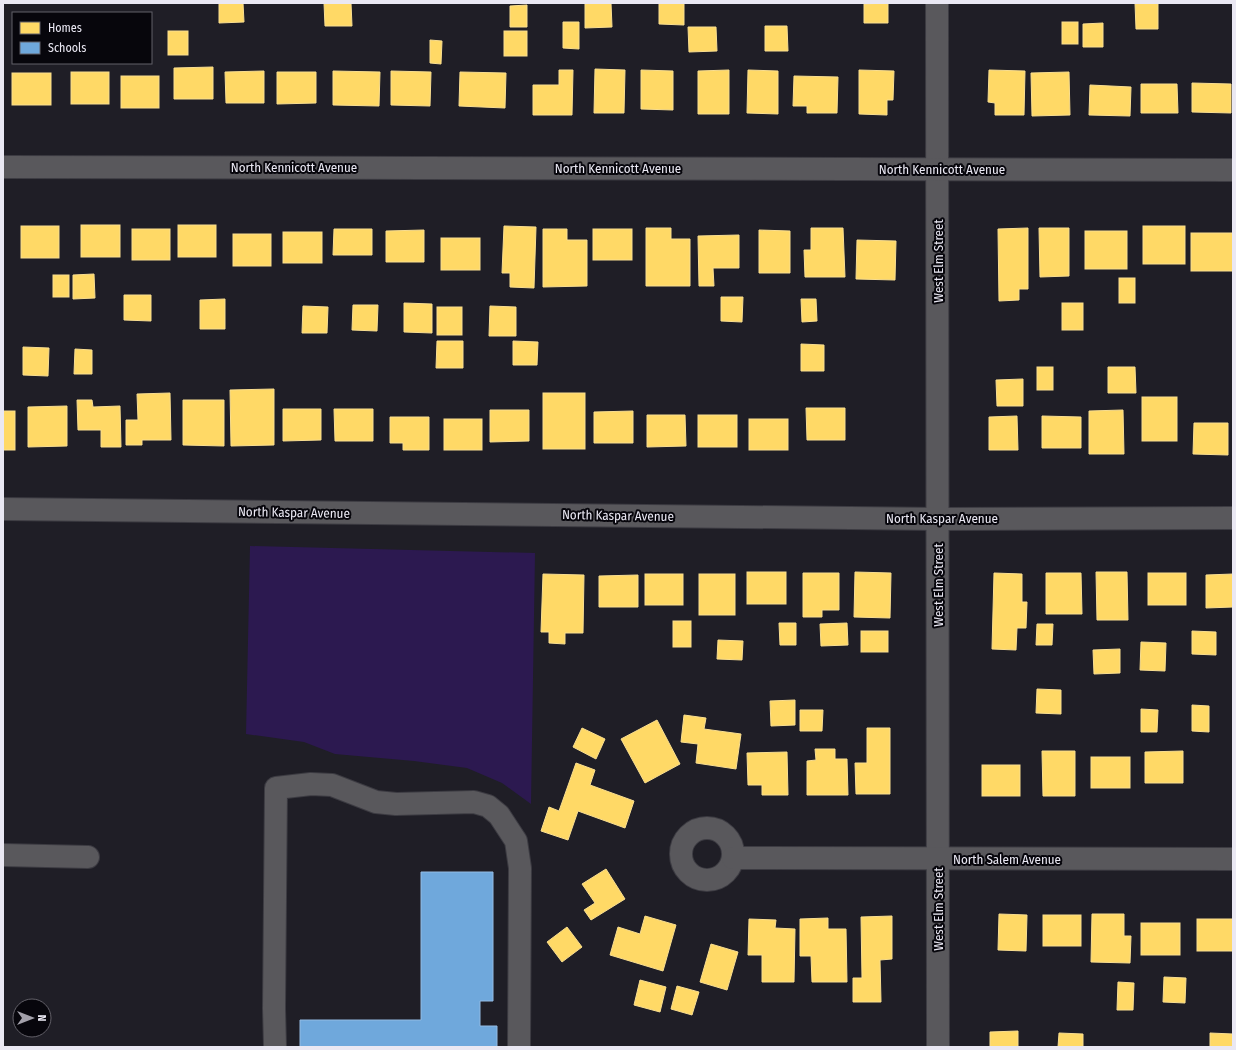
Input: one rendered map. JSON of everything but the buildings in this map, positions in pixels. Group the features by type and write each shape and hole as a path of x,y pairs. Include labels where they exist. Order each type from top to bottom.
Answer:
{"street":[{"name":"West Elm Street","path":"937,3 938,1047"},
{"name":"North Kennicott Avenue","path":"3,167 1233,170"},
{"name":"North Kaspar Avenue","path":"3,509 938,519 1233,518"},
{"path":"275,1047 276,788 311,784 332,786 376,802 396,804 474,802 488,806 499,815 516,841 520,868 519,1047"},
{"path":"3,855 88,857"},
{"name":"North Salem Avenue","path":"733,858 1233,859"}],"shaded area":[{"path":"250,546 535,553 531,804 502,783 467,768 414,761 335,754 304,742 246,734"}]}
